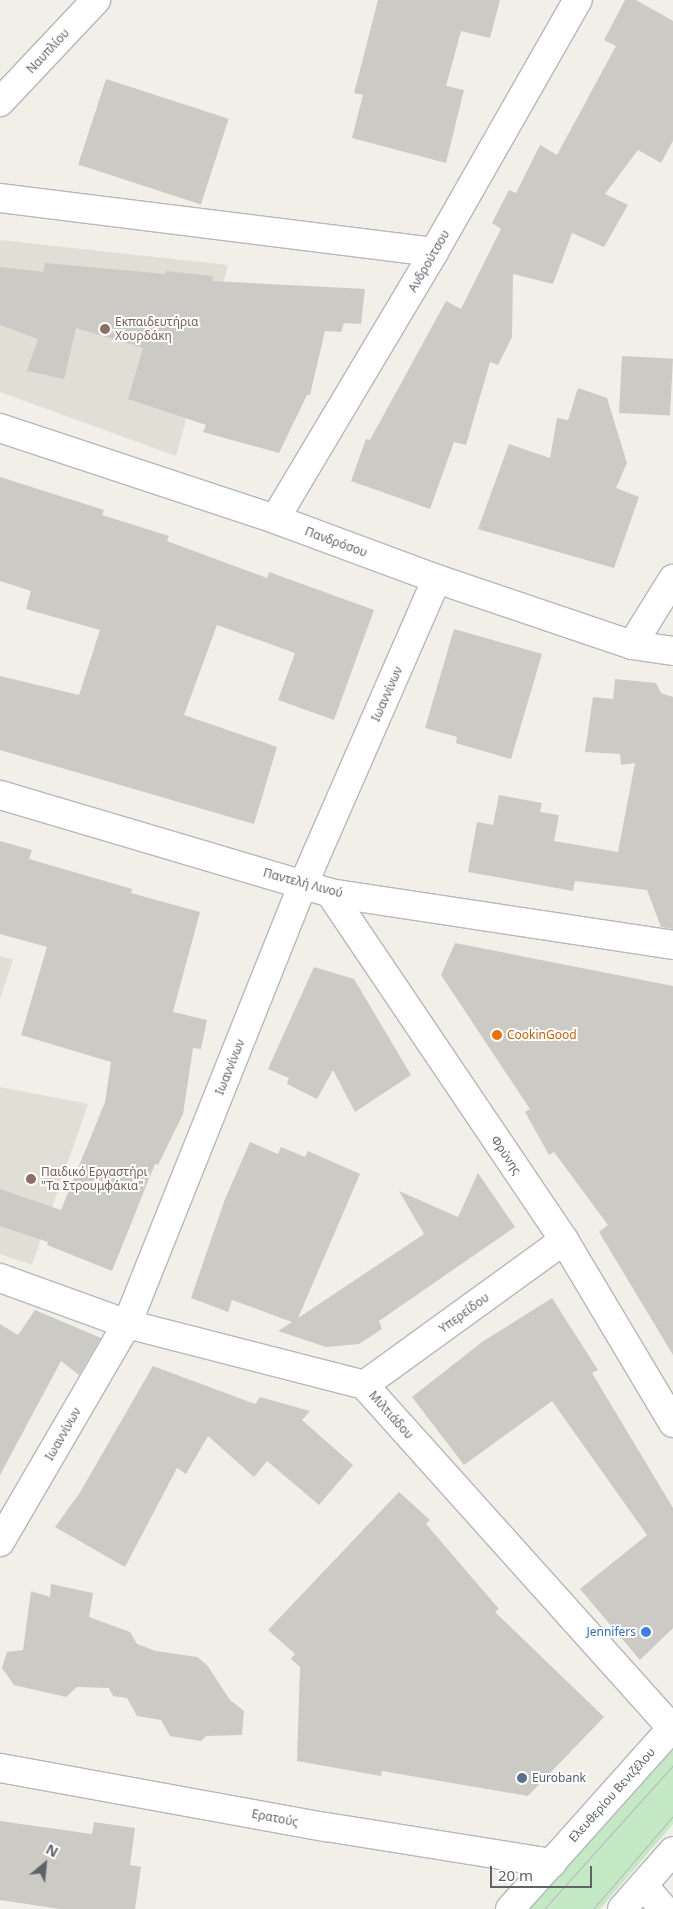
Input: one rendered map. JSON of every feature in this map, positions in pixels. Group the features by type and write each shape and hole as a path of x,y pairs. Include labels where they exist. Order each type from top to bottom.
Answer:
{"street":[{"name":"Ναυπλίου","path":"0,102 96,0"},
{"name":"Ανδρούτσου","path":"275,519 434,252 578,0"},
{"path":"0,198 434,252"},
{"name":"Πανδρόσου","path":"0,428 275,519 438,580 632,645 673,651"},
{"path":"632,645 673,578"},
{"name":"Ιωαννίνων","path":"0,1542 127,1324 303,885 438,580"},
{"name":"Παντελή Λινού","path":"0,795 330,892 673,944"},
{"name":"Φρύνης","path":"330,892 564,1240 673,1423"},
{"name":"Υπερείδου","path":"364,1385 564,1240"},
{"name":"Μιλτιάδου","path":"0,1278 127,1324 364,1385 672,1728"},
{"name":"Ελευθερίου Βενιζέλου","path":"510,1909 672,1728"},
{"name":"Ερατούς","path":"0,1768 326,1827 552,1863"},
{"path":"622,1909 673,1851"},
{"path":"643,1885 664,1909"}],"shaded area":[{"name":"Εκπαιδευτήρια Χουρδάκη","path":"0,240 228,265 176,456 0,392"},
{"path":"0,956 13,959 0,999"},
{"name":"Παιδικό Εργαστήρι \"Τα Στρουμφάκια\"","path":"0,1087 88,1104 32,1265 0,1254"}],"green space":[{"path":"673,1741 673,1824 600,1909 524,1909"}],"building":[{"path":"378,0 500,0 490,38 461,31 446,86 464,90 446,163 352,138 363,95 354,93"},
{"path":"625,0 636,0 673,21 673,141 661,163 638,150 605,194 628,205 604,247 572,233 553,284 513,274 512,337 498,365 490,362 466,445 454,442 430,509 351,481 366,439 370,440 446,301 461,309 501,229 492,223 509,190 516,193 540,145 557,155 616,46 604,40"},
{"path":"106,79 229,119 201,204 78,165"},
{"path":"45,263 165,274 166,271 213,276 212,281 365,289 361,324 344,323 341,332 325,331 310,395 307,395 279,453 203,432 206,425 128,399 143,348 76,328 64,379 27,371 38,339 0,325 0,267 43,272"},
{"path":"622,356 673,359 670,416 619,413"},
{"path":"578,388 607,398 627,463 616,488 639,497 614,568 478,529 509,444 550,458 557,418 568,420"},
{"path":"0,477 104,510 102,515 169,536 167,541 267,578 269,572 374,610 334,720 278,700 295,653 217,625 184,715 277,747 254,824 0,750 0,676 79,695 100,630 26,609 31,591 0,581"},
{"path":"454,629 542,654 511,759 456,743 457,737 425,728"},
{"path":"615,679 656,683 661,693 673,697 673,929 661,927 647,890 575,881 573,891 468,872 477,822 493,825 499,795 542,803 540,812 559,815 554,841 618,852 635,763 621,765 620,754 585,752 593,697 613,699"},
{"path":"0,841 32,850 29,859 132,889 131,893 200,912 173,1012 207,1020 201,1049 193,1048 183,1114 158,1165 155,1164 112,1271 47,1245 48,1242 0,1226 0,1189 61,1210 105,1102 111,1062 21,1035 47,947 0,934"},
{"path":"455,943 673,986 673,1355 599,1232 608,1225 554,1152 549,1155 525,1112 530,1109 441,975"},
{"path":"314,967 354,979 411,1075 355,1112 333,1070 317,1099 287,1084 289,1078 268,1069"},
{"path":"250,1142 278,1154 281,1147 305,1157 308,1151 360,1174 298,1318 424,1234 399,1191 458,1217 478,1173 515,1227 379,1321 382,1329 359,1344 326,1347 278,1331 292,1322 232,1300 228,1312 191,1298 225,1199"},
{"path":"552,1298 598,1370 592,1373 673,1508 673,1628 640,1660 580,1589 647,1535 552,1401 464,1465 412,1397 482,1342"},
{"path":"35,1310 101,1338 79,1375 61,1361 0,1475 0,1324 18,1335"},
{"path":"153,1366 255,1404 260,1397 310,1411 302,1420 353,1465 319,1505 267,1461 254,1477 208,1436 186,1474 177,1468 125,1567 55,1527 79,1494"},
{"path":"399,1492 430,1520 426,1524 499,1609 495,1612 604,1717 528,1796 382,1771 381,1776 297,1761 300,1667 291,1659 295,1654 268,1630"},
{"path":"51,1584 93,1593 89,1617 130,1632 137,1644 156,1651 197,1657 207,1665 230,1700 244,1711 242,1735 206,1736 201,1741 170,1736 161,1720 137,1716 127,1698 113,1696 109,1688 77,1687 66,1697 14,1685 2,1668 7,1652 23,1650 31,1591 50,1597"},
{"path":"0,1821 92,1834 94,1822 135,1828 130,1865 141,1867 135,1909 60,1909 0,1900"}],"tram line":[{"path":"544,1909 673,1765"},
{"path":"593,1909 673,1816"}],"place":[{"name":"Εκπαιδευτήρια Χουρδάκη","path":"105,329"},
{"name":"CookinGood","path":"497,1035"},
{"name":"Παιδικό Εργαστήρι \"Τα Στρουμφάκια\"","path":"31,1179"},
{"name":"Jennifers","path":"646,1632"},
{"name":"Eurobank","path":"522,1778"}]}
